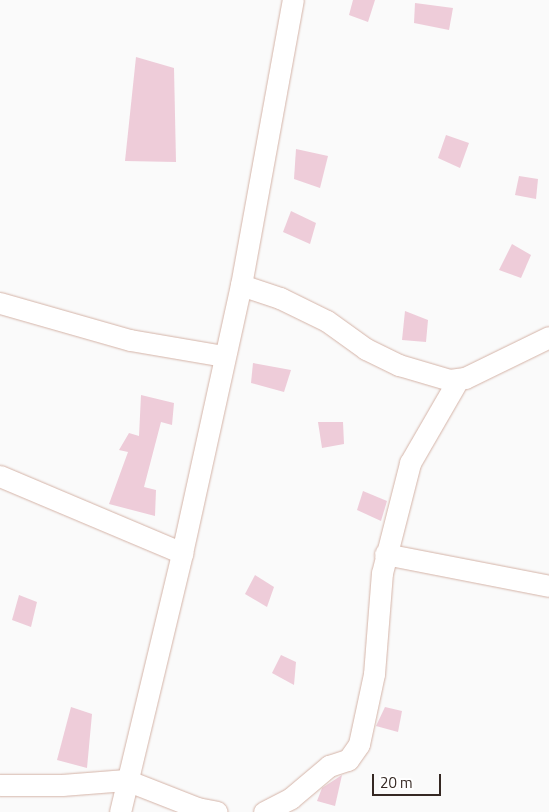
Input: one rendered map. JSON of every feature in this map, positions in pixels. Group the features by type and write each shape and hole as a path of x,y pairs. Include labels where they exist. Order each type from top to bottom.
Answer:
{"street":[{"path":"120,812 126,780 182,553 240,285 293,0"},
{"path":"240,285 280,298 327,321 366,349 399,365 430,376 458,380 549,337"},
{"path":"0,303 130,340 224,356"},
{"path":"264,812 291,798 329,766 348,760 359,744 374,674 378,611 385,554 410,463 458,380"},
{"path":"0,476 182,553"},
{"path":"385,554 549,586"},
{"path":"0,785 62,785 126,780 197,808 217,812"}],"building":[{"path":"353,0 375,0 368,22 349,15"},
{"path":"415,3 453,8 449,30 414,23"},
{"path":"136,57 174,68 176,162 125,161"},
{"path":"446,135 469,143 460,168 438,158"},
{"path":"296,149 328,156 320,188 294,179"},
{"path":"519,176 538,179 536,199 515,195"},
{"path":"291,211 316,223 310,244 283,232"},
{"path":"512,244 531,255 521,278 499,270"},
{"path":"405,311 428,320 426,342 402,340"},
{"path":"253,363 291,370 284,392 251,383"},
{"path":"141,395 174,403 172,425 161,422 144,487 156,490 155,516 109,504 128,452 119,450 129,433 139,436"},
{"path":"318,422 343,422 344,444 322,448"},
{"path":"363,491 387,501 381,521 357,510"},
{"path":"255,575 274,587 267,607 245,594"},
{"path":"19,595 37,602 31,627 12,620"},
{"path":"281,655 296,662 294,685 272,673"},
{"path":"71,707 92,714 87,768 57,760"},
{"path":"385,707 402,711 398,732 376,726"},
{"path":"342,775 335,806 317,801 322,788"}]}
